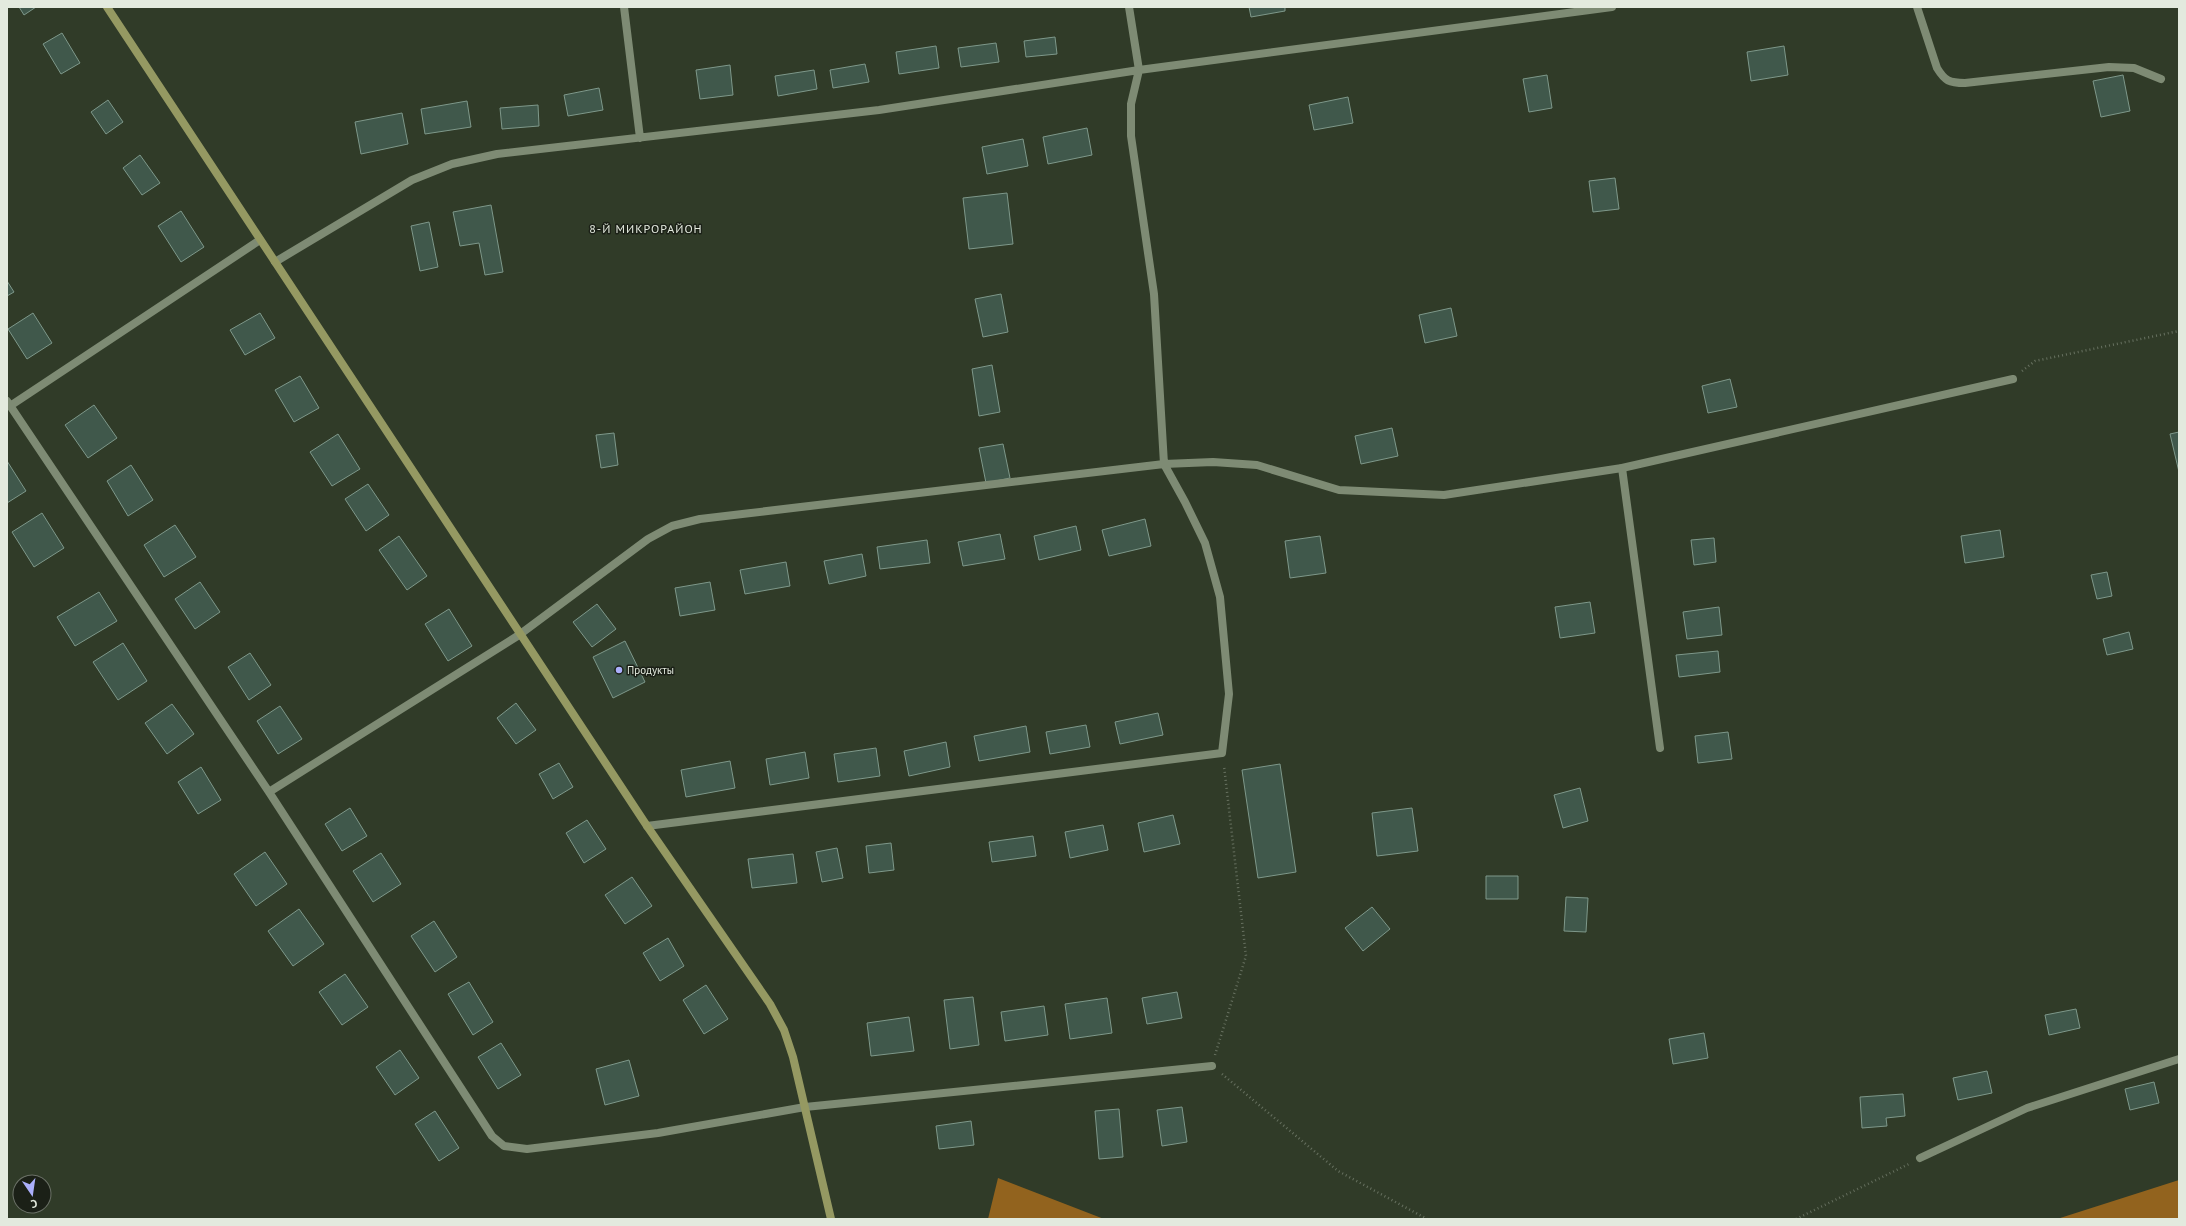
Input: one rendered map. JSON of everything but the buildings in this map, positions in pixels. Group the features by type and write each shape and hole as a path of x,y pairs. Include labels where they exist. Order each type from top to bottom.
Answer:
{"street":[{"path":"107,7 519,635 646,826 774,1011 784,1030 794,1057 831,1219"},
{"path":"624,7 640,138"},
{"path":"646,826 1222,753 1229,694 1220,597 1205,543 1186,502 1164,464 1154,294 1131,136 1131,104 1139,70 1129,7"},
{"path":"275,262 412,180 452,164 497,154 879,110 1139,70 1612,7"},
{"path":"1917,7 1937,68 1942,76 1951,83 1965,84 2109,67 2134,68 2161,79"},
{"path":"260,240 8,404 269,792 492,1136 504,1146 527,1149 658,1133 805,1107 1212,1066"},
{"path":"269,792 519,635 648,538 672,526 700,519 1164,464 1213,462 1257,465 1339,490 1444,495 1622,468 2013,379"},
{"path":"1622,468 1660,748"},
{"path":"1920,1158 2027,1108 2179,1059"}],"path":[{"path":"2013,379 2035,360 2179,331"},
{"path":"1222,753 1246,956 1212,1066 1338,1171 1427,1219"},
{"path":"1796,1219 1920,1158"}],"shaded area":[{"path":"998,1178 1104,1219 988,1219"},
{"path":"2179,1180 2179,1219 2057,1219"}],"place":[{"name":"Продукты","path":"619,670"}],"district":[{"name":"8-Й МИКРОРАЙОН","path":"646,229"}]}
